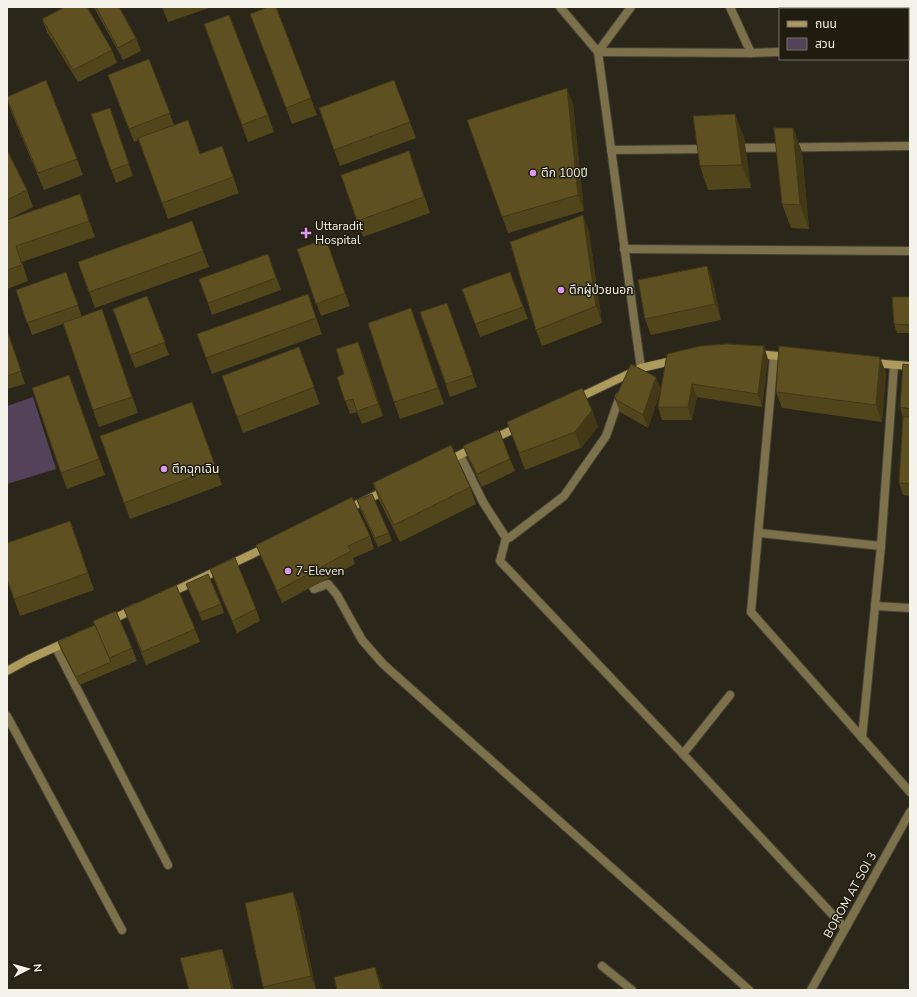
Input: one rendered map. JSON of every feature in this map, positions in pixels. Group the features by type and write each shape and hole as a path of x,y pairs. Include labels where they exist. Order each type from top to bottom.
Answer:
{"street":[{"path":"560,7 598,52 641,368"},
{"path":"598,52 631,7"},
{"path":"730,7 751,53"},
{"path":"598,52 779,52"},
{"path":"729,148 910,146"},
{"path":"611,150 714,149"},
{"path":"624,249 910,251"},
{"path":"746,354 797,357"},
{"path":"774,356 751,612 910,792"},
{"path":"568,403 626,382 641,368 687,358"},
{"path":"864,363 910,366"},
{"path":"862,738 881,546 894,365"},
{"path":"506,538 509,538 564,496 606,436 626,382"},
{"path":"440,465 460,455 461,453 526,423"},
{"path":"460,455 483,502 506,538 500,561 845,928"},
{"path":"343,511 391,488"},
{"path":"758,533 881,546"},
{"path":"164,596 273,544"},
{"path":"304,569 314,589 328,584 337,595 362,640 383,664 749,990"},
{"path":"105,624 139,606"},
{"path":"875,606 910,608"},
{"path":"7,671 77,637"},
{"path":"56,648 168,865"},
{"path":"683,754 730,695"},
{"path":"7,716 122,930"},
{"name":"BOROM AT SOI 3","path":"810,990 910,812"},
{"path":"602,966 632,990"}],"green space":[{"path":"33,397 56,469 7,484 7,406"}],"building":[{"path":"65,7 87,7 112,50 73,70 42,19"},
{"path":"96,7 119,7 136,38 118,48"},
{"path":"268,7 276,7 311,98 286,108 250,14"},
{"path":"229,15 268,115 242,125 204,24"},
{"path":"149,59 170,113 129,129 108,75"},
{"path":"46,80 77,159 38,173 7,97"},
{"path":"394,80 410,122 334,150 319,108"},
{"name":"ตึก 100ปี","path":"567,88 578,195 502,217 467,120"},
{"path":"110,108 129,164 111,170 91,114"},
{"path":"735,114 742,165 700,166 693,116"},
{"path":"188,120 200,154 222,146 233,177 162,203 138,138"},
{"path":"774,128 793,128 800,205 782,204"},
{"path":"7,150 27,190 7,200"},
{"path":"409,151 424,197 357,221 341,175"},
{"path":"80,194 89,221 16,246 22,265 7,270 7,220"},
{"name":"ตึกผู้ป่วยนอก","path":"583,215 596,306 536,330 510,242"},
{"path":"192,221 203,251 89,292 78,262"},
{"path":"326,239 345,293 316,304 297,249"},
{"path":"268,254 276,278 208,303 199,279"},
{"path":"707,266 715,304 645,319 638,280"},
{"path":"66,272 78,305 27,323 16,290"},
{"path":"510,272 523,307 475,324 462,289"},
{"path":"308,294 316,318 206,358 197,334"},
{"path":"147,296 165,342 130,355 113,309"},
{"path":"892,297 910,297 910,325 894,324"},
{"path":"447,303 473,375 446,384 420,312"},
{"path":"411,308 438,388 394,402 368,323"},
{"path":"102,309 132,397 93,410 63,323"},
{"path":"7,330 21,371 7,376"},
{"path":"358,342 378,404 357,411 353,399 345,401 337,377 344,374 336,349"},
{"path":"727,344 764,346 758,394 692,384 688,407 658,407 667,354 700,346"},
{"path":"779,346 880,357 876,405 776,392"},
{"path":"299,347 314,387 237,417 222,376"},
{"path":"631,364 656,377 643,415 615,399"},
{"path":"903,364 910,365 910,409 900,407"},
{"path":"69,375 99,459 61,473 32,388"},
{"path":"582,388 592,410 575,432 519,453 507,422"},
{"name":"ตึกฉุกเฉิน","path":"192,402 216,468 124,503 100,436"},
{"path":"903,417 910,417 910,484 899,483"},
{"path":"499,430 510,459 477,474 463,446"},
{"path":"451,445 470,487 394,525 373,483"},
{"path":"372,494 389,533 375,538 357,500"},
{"path":"352,497 370,536 348,546 351,551 277,591 256,545"},
{"path":"70,521 88,573 14,599 7,579 7,543"},
{"path":"235,558 256,609 232,621 210,569"},
{"path":"208,574 221,604 199,613 186,584"},
{"path":"176,585 195,629 142,652 124,609"},
{"path":"116,611 132,648 109,658 93,621"},
{"path":"95,625 111,662 76,677 58,642"},
{"path":"293,892 311,976 263,987 245,903"},
{"path":"222,949 232,990 189,990 180,958"},
{"path":"375,967 381,990 337,990 334,977"}],"place":[{"name":"ตึก 100ปี","path":"533,173"},
{"name":"Uttaradit Hospital","path":"306,233"},
{"name":"ตึกผู้ป่วยนอก","path":"561,290"},
{"name":"ตึกฉุกเฉิน","path":"164,469"},
{"name":"7-Eleven","path":"288,571"}]}
